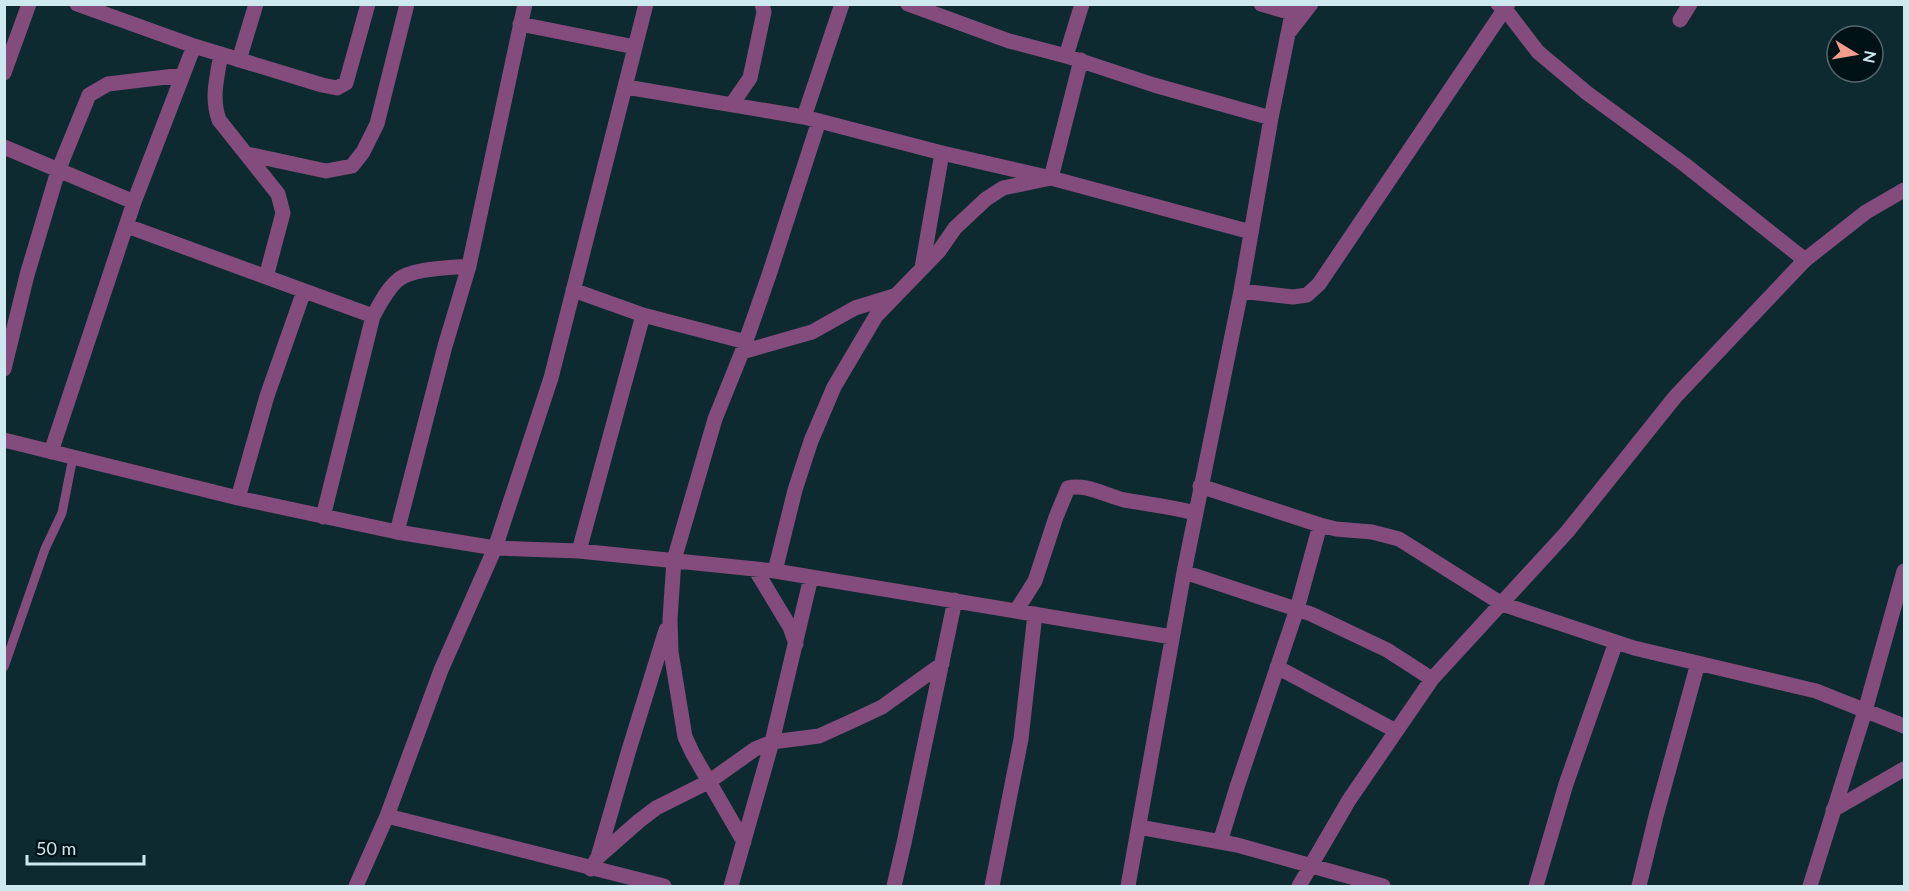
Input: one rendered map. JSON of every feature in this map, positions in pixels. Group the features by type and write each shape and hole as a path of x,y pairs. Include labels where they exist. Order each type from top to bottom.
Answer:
{"street":[{"path":"4,73 29,4"},
{"path":"77,4 195,46 337,88 346,83 368,4"},
{"path":"239,60 256,4"},
{"path":"248,154 326,171 352,166 363,152 377,124 407,4"},
{"path":"397,532 445,346 469,266 525,4"},
{"path":"356,886 387,816 441,670 495,548 552,378 646,4"},
{"path":"732,104 750,78 764,12 762,4"},
{"path":"744,842 685,737 671,652 670,619 674,560 715,419 744,347 769,275 842,4"},
{"path":"908,4 1009,40 1271,118"},
{"path":"1066,56 1082,4"},
{"path":"1128,886 1200,486 1241,291 1271,118 1293,9 1261,4"},
{"path":"1288,33 1311,4"},
{"path":"1680,20 1690,4"},
{"path":"1241,291 1293,297 1307,295 1320,284 1504,6 1538,52 1570,80 1684,164 1805,260"},
{"path":"520,24 636,46"},
{"path":"51,452 134,202 195,46"},
{"path":"221,54 214,93 219,120 278,194 283,213 266,277"},
{"path":"1051,177 1081,60"},
{"path":"4,369 27,275 58,171 89,94 108,84 183,75"},
{"path":"626,87 812,119 942,153 1051,177 1251,232"},
{"path":"4,147 134,202"},
{"path":"922,269 942,153"},
{"path":"775,571 795,490 811,441 834,387 871,323 894,296 939,251 955,228 986,199 1004,188 1051,177"},
{"path":"1299,886 1349,800 1432,679 1566,532 1675,398 1805,260 1866,212 1905,190"},
{"path":"127,226 373,316"},
{"path":"323,517 373,316 386,294 399,279 417,272 469,266"},
{"path":"573,290 744,347 812,332 855,308 894,296"},
{"path":"238,498 267,396 304,291"},
{"path":"579,551 643,315"},
{"path":"4,440 238,498 397,532 495,548 579,551 775,571 1172,637"},
{"path":"1200,486 1320,525 1336,529 1372,532 1399,539 1502,604 1634,648 1816,691 1905,726"},
{"path":"1016,611 1035,581 1068,488 1083,488 1122,500 1166,506 1195,513"},
{"path":"1220,842 1297,609 1320,525"},
{"path":"755,569 790,627 796,644"},
{"path":"1810,886 1905,570"},
{"path":"1184,572 1311,614 1387,650 1432,679"},
{"path":"731,886 772,742 811,577"},
{"path":"894,886 954,600"},
{"path":"992,886 1021,739 1035,614"},
{"path":"595,863 670,619"},
{"path":"1536,886 1566,784 1616,642"},
{"path":"1639,886 1698,663"},
{"path":"595,863 656,808 710,781 755,749 772,742 819,736 850,722 882,707 942,664"},
{"path":"1277,667 1396,731"},
{"path":"1833,810 1905,770"},
{"path":"387,816 595,863 664,886"},
{"path":"1139,827 1237,845 1383,886"}],"lane":[{"path":"4,667 45,549 63,513 73,457"}]}
